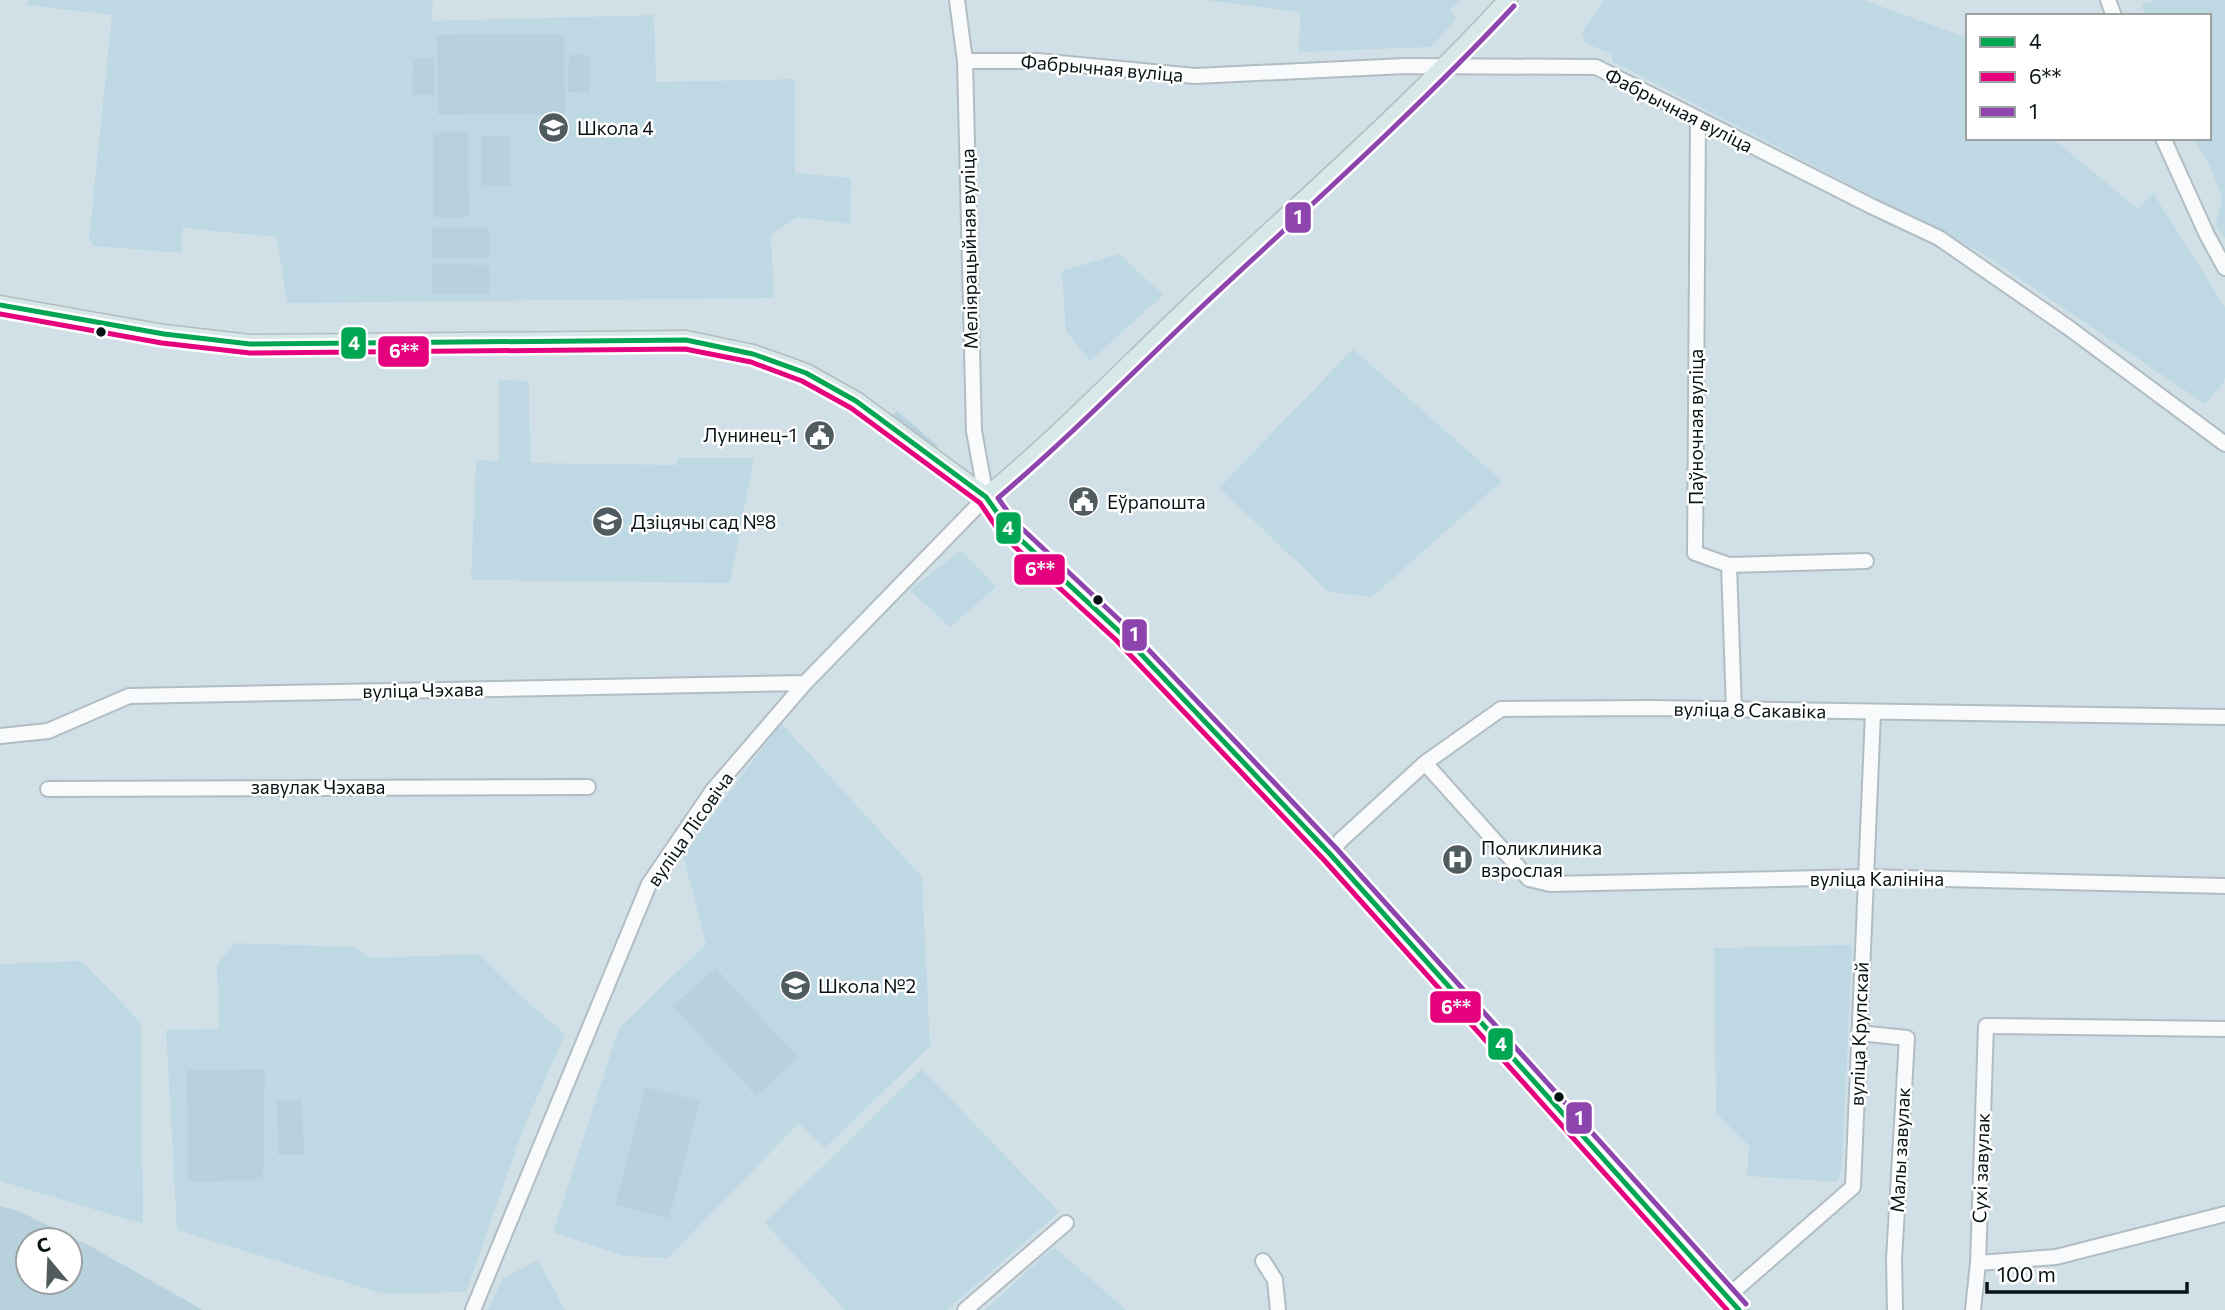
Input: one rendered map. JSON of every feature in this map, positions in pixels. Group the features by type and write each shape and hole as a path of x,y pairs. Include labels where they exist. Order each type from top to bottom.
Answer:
{"main road":[{"path":"986,497 1035,456 1146,347 1448,65 1508,0"},
{"path":"0,305 164,334 250,344 686,340 719,345 796,369 856,401 986,497 1008,528 1122,634 1330,854 1665,1224 1733,1304"}],"street":[{"name":"Меліярацыйная вуліца","path":"957,0 965,61 974,431 986,497"},
{"name":"Фабрычная вуліца","path":"965,61 1038,61 1195,76 1448,65 1596,68 1939,238 2069,328 2225,444"},
{"name":"Паўночная вуліца","path":"1698,120 1695,552 1729,565"},
{"path":"2164,140 2225,268"},
{"name":"вуліца Лісовіча","path":"473,1310 649,884 713,790 805,683 986,497"},
{"path":"1734,710 1729,565 1866,561"},
{"name":"вуліца Чэхава","path":"0,736 48,731 129,696 805,683"},
{"name":"вуліца 8 Сакавіка","path":"1330,854 1341,840 1425,764 1501,709 1651,708 2225,717"},
{"name":"вуліца Крупскай","path":"1733,1304 1853,1187 1873,713"},
{"name":"вуліца Калініна","path":"1425,764 1529,879 1550,884 1866,877 2225,886"},
{"name":"завулак Чэхава","path":"48,789 588,787"},
{"name":"Сухі завулак","path":"1973,1310 1978,1263 1986,1026 2225,1029"},
{"name":"Малы завулак","path":"1859,1033 1907,1038 1894,1259 1895,1310"},
{"path":"1978,1263 2056,1257 2225,1214"},
{"path":"965,1310 1066,1223"},
{"path":"1263,1261 1275,1280 1278,1310"}],"shaded area":[{"name":"Школа 4","path":"28,0 433,0 431,21 654,15 656,82 795,79 795,173 851,178 850,224 797,217 771,235 774,298 287,303 277,237 183,228 181,253 93,246 89,239 112,15 27,5"},
{"path":"1206,0 1461,0 1450,10 1456,19 1431,47 1299,52 1300,12"},
{"path":"1604,0 1863,0 1966,37 1966,140 2054,140 2138,209 2153,193 2225,307 2223,383 2205,404 1982,253 1612,61 1612,54 1585,43 1582,32"},
{"path":"2156,0 2225,0 2225,238 2216,226 2222,197 2210,166 2194,140 2211,140 2211,14 2144,14 2142,4"},
{"path":"564,34 565,114 438,115 437,35"},
{"path":"569,55 590,55 590,92 568,92"},
{"path":"413,58 434,58 434,95 412,95"},
{"path":"433,132 468,132 469,217 433,217"},
{"path":"510,135 510,186 481,187 481,136"},
{"path":"432,228 489,228 489,257 432,257"},
{"path":"1119,254 1163,295 1090,361 1066,331 1062,271"},
{"path":"432,264 489,265 489,294 432,294"},
{"path":"1353,349 1502,481 1372,597 1329,592 1219,488"},
{"name":"Дзіцячы сад №8","path":"499,380 529,381 530,463 677,465 678,458 754,458 730,583 471,580 476,460 499,461"},
{"path":"897,411 937,445 936,451 895,418 893,415"},
{"path":"961,550 996,587 950,627 910,590"},
{"name":"Школа №2","path":"781,723 922,877 930,1046 825,1148 799,1123 668,1258 624,1256 553,1232 619,1028 706,944 683,855"},
{"path":"235,943 354,947 370,958 479,954 524,999 565,1034 524,1127 466,1292 384,1294 177,1230 166,1030 219,1029 217,964"},
{"path":"1852,945 1842,1167 1837,1182 1747,1176 1749,1146 1716,1113 1714,948"},
{"path":"82,961 141,1023 143,1224 0,1181 0,964"},
{"path":"716,968 798,1058 756,1096 673,1006"},
{"path":"265,1069 263,1180 188,1182 187,1070"},
{"path":"922,1069 1059,1212 947,1310 845,1310 765,1223"},
{"path":"645,1087 700,1101 669,1218 615,1205"},
{"path":"302,1100 304,1155 278,1155 277,1101"},
{"path":"0,1206 19,1211 49,1226 14,1226 14,1296 84,1296 84,1243 203,1310 0,1310"},
{"path":"1054,1247 1126,1310 985,1310"},
{"path":"538,1260 565,1310 488,1310 503,1278"}],"transit line":[{"name":"1","path":"1514,6 1441,82 1365,155 998,498 1015,522 1128,628 1336,848 1746,1304"},
{"name":"4","path":"0,305 164,334 250,344 686,340 753,354 806,373 856,401 986,497 1008,528 1122,634 1330,854 1739,1310"},
{"name":"6**","path":"0,314 162,343 250,353 685,349 751,362 802,381 851,408 980,503 1001,534 1116,640 1324,860 1727,1310"}],"place":[{"name":"Школа 4","path":"554,128"},
{"name":"Лунинец-1","path":"820,435"},
{"name":"Еўрапошта","path":"1084,502"},
{"name":"Дзіцячы сад №8","path":"608,522"},
{"name":"Поликлиника взрослая","path":"1458,859"},
{"name":"Школа №2","path":"795,986"}]}
